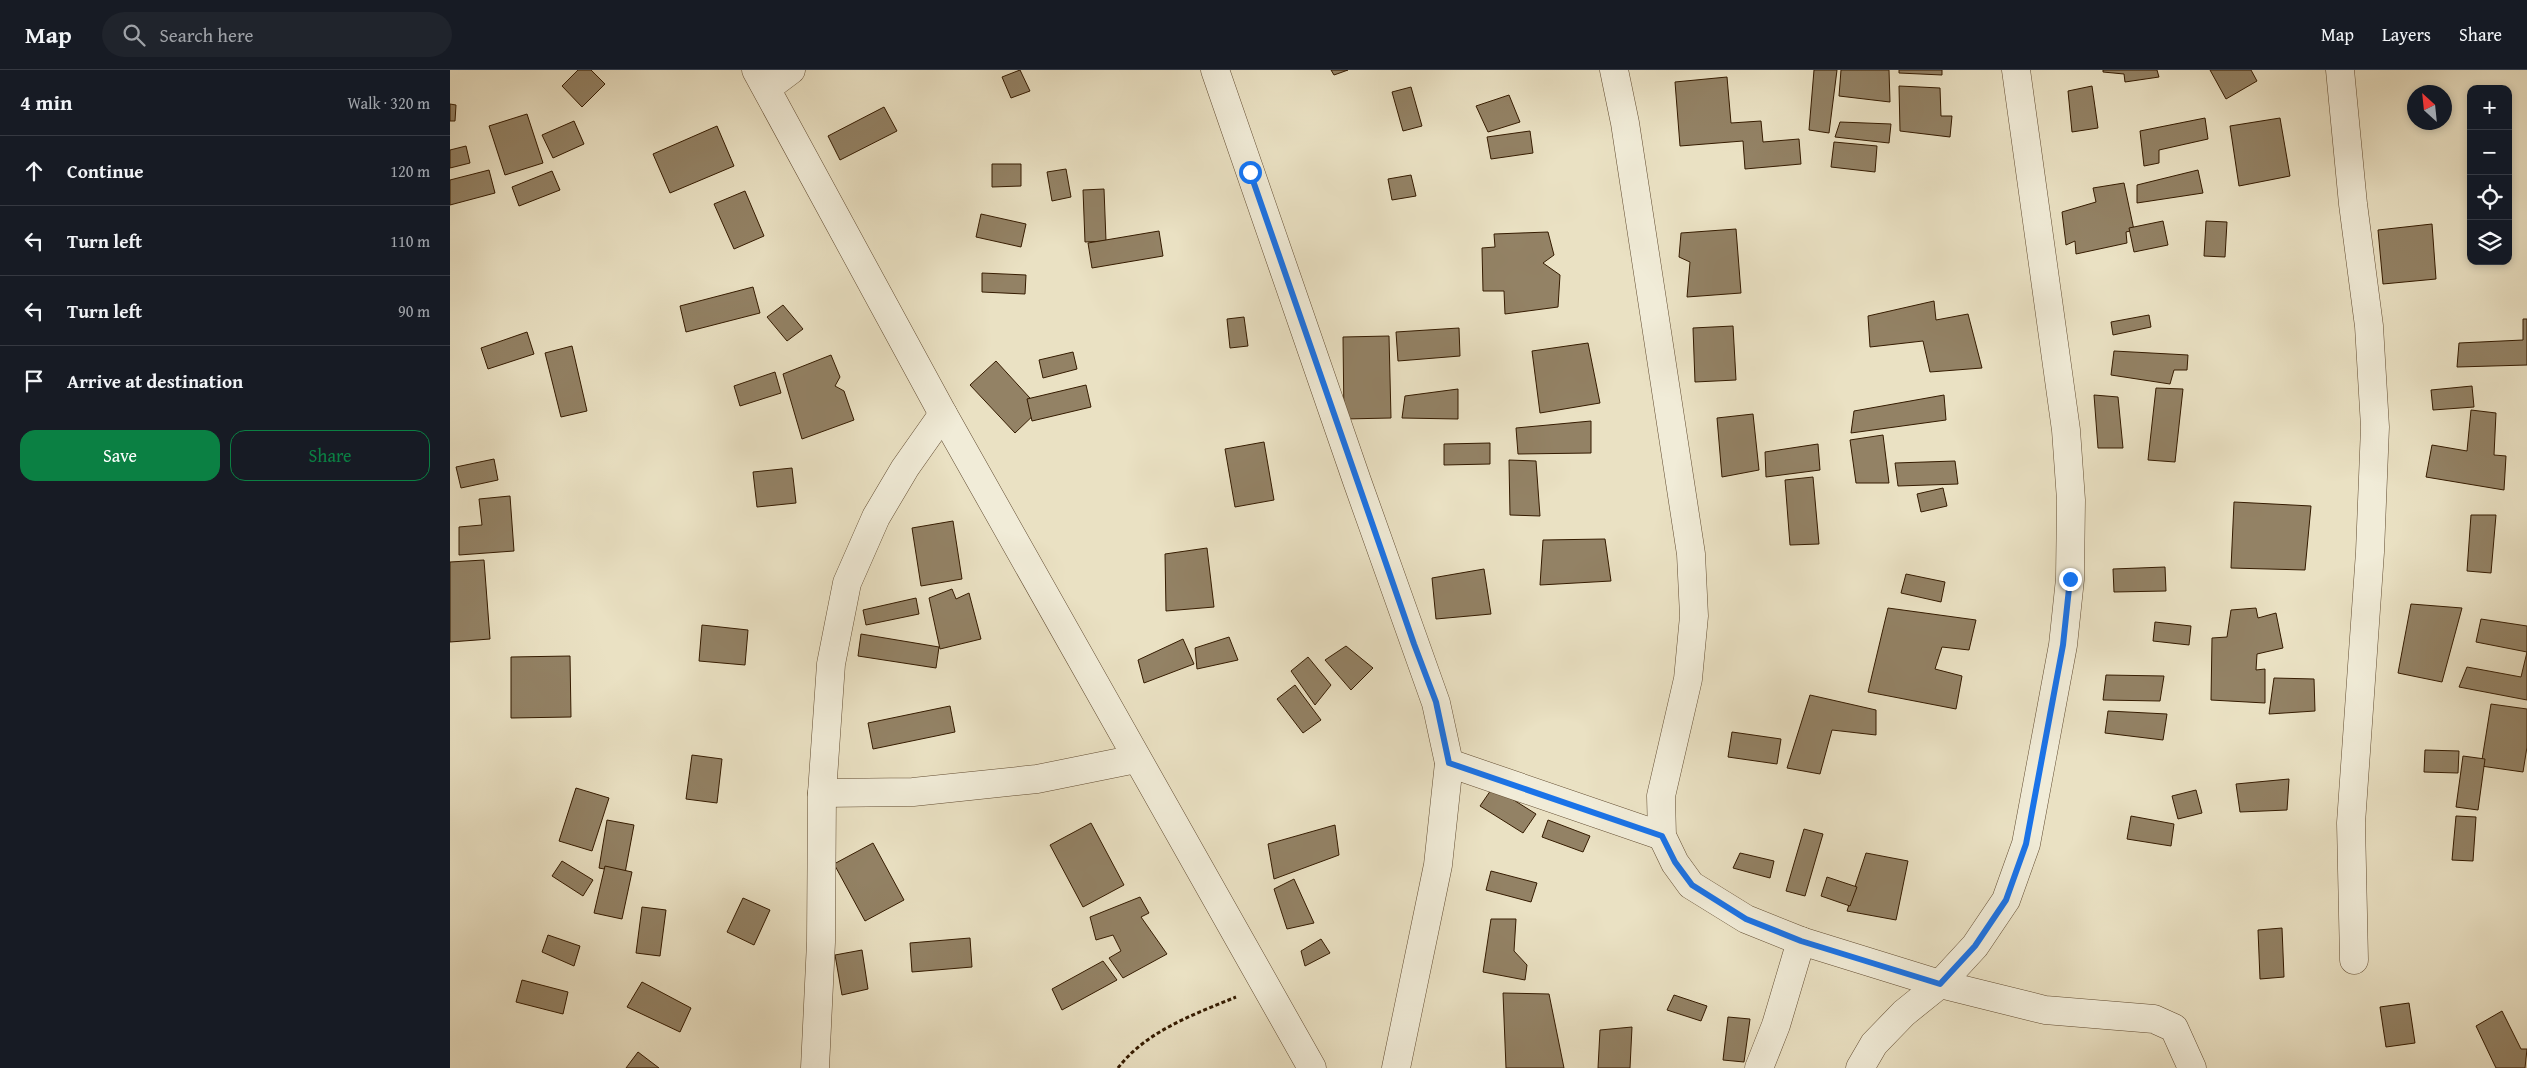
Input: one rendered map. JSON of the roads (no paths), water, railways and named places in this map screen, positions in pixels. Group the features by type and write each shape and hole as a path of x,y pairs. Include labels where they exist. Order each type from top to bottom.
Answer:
{"street":[{"path":"791,70 761,79 943,414 1312,1068"},
{"path":"1215,70 1392,581 1436,702 1449,763 1438,866 1396,1068"},
{"path":"1614,70 1625,123 1691,554 1694,616 1688,680 1661,796 1662,836 1675,862 1692,885 1746,919 1801,941 1940,984 2045,1010 2154,1019 2174,1028 2192,1068"},
{"path":"1860,1068 1874,1044 1904,1013 1940,984 1975,946 2006,900 2026,844 2061,655 2070,579 2071,500 2066,430 2016,70"},
{"path":"2340,70 2353,204 2369,326 2375,427 2370,552 2351,823 2354,960"},
{"path":"815,1068 820,942 822,793 832,664 847,583 881,509 905,468 943,414"},
{"path":"822,793 913,792 1027,780 1136,759"},
{"path":"1449,763 1662,836"},
{"path":"1759,1068 1776,1025 1801,941"}]}
